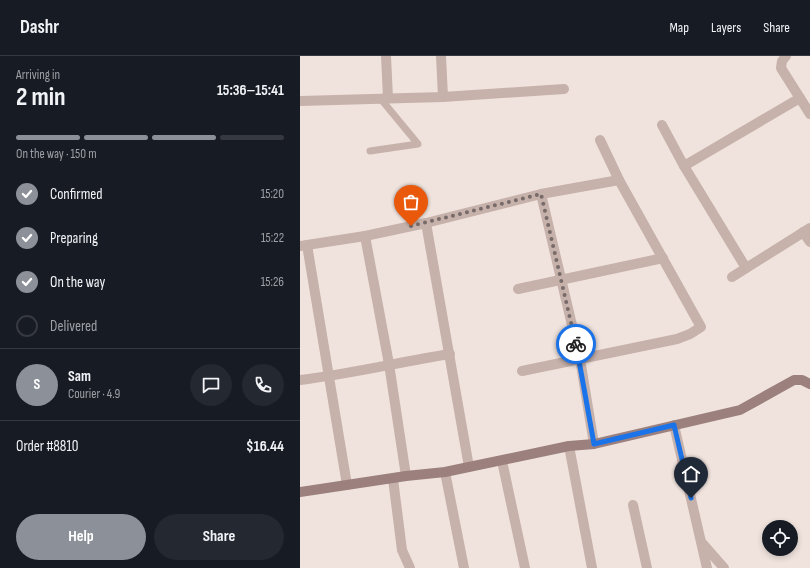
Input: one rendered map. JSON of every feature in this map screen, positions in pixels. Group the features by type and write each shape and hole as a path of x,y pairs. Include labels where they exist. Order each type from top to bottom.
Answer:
{"street":[{"path":"384,98 386,56"},
{"path":"441,56 443,97"},
{"path":"786,56 782,61 781,68 810,114"},
{"path":"300,101 443,97 564,90"},
{"path":"684,166 800,98"},
{"path":"662,125 684,166 746,268"},
{"path":"522,371 677,339 690,334 701,327 619,180 600,140"},
{"path":"347,485 304,245 365,236 426,223 541,194 619,180"},
{"path":"541,194 580,359 594,444"},
{"path":"426,223 469,467"},
{"path":"732,277 807,230 810,242"},
{"path":"365,236 389,364 406,476"},
{"path":"518,288 663,258"},
{"path":"300,380 328,377 389,364 450,354"},
{"path":"300,492 406,476 445,472 569,446 594,444 740,410 794,380 802,380 810,384"},
{"path":"674,425 707,568"},
{"path":"569,446 592,568"},
{"path":"502,461 525,568"},
{"path":"445,472 464,568"},
{"path":"393,479 402,550 410,568"},
{"path":"633,505 647,568"},
{"path":"702,542 724,568"}],"lane":[{"path":"370,151 418,144 384,98"}],"way so far":[{"path":"411,226 541,194 576,344"}],"route":[{"path":"576,344 580,359 594,444 674,425 691,498"}]}
